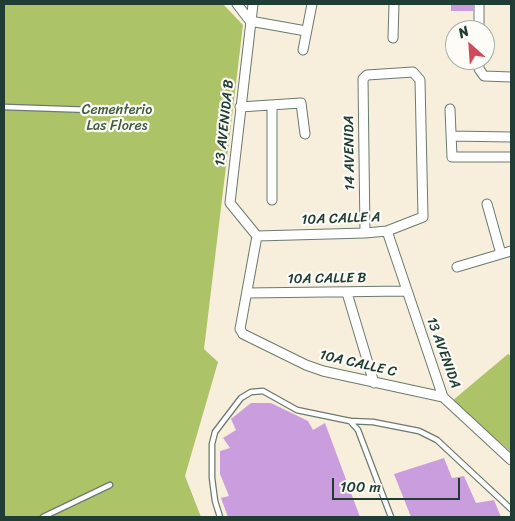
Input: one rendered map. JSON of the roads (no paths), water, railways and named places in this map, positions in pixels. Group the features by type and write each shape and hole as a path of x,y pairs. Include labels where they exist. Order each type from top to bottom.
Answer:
{"street":[{"path":"237,4 250,20 306,31"},
{"name":"13 AVENIDA B","path":"253,4 230,203 257,236"},
{"path":"303,50 312,4"},
{"path":"393,38 394,4"},
{"path":"479,4 479,20"},
{"path":"482,70 484,76 511,77"},
{"name":"14 AVENIDA","path":"365,233 363,79 367,75 413,72 420,80 423,215"},
{"path":"240,107 301,103 305,134"},
{"path":"272,105 272,200"},
{"path":"450,109 451,156 511,157"},
{"path":"451,136 511,137"},
{"path":"487,204 501,254"},
{"name":"10A CALLE A","path":"257,236 387,231 421,218 423,215"},
{"name":"13 AVENIDA","path":"387,231 443,397 511,460"},
{"path":"247,293 257,236"},
{"path":"458,267 511,251"},
{"name":"10A CALLE B","path":"247,293 406,291"},
{"name":"10A CALLE C","path":"247,293 240,329 243,334 323,372 443,397"},
{"path":"348,293 374,383"}],"lane":[{"path":"4,107 92,110"},
{"path":"220,517 215,501 212,478 212,444 215,432 241,398 250,392 263,391 297,410 350,421 373,422 419,430 437,440 511,509"},
{"path":"350,421 358,430 392,517"},
{"path":"43,517 110,485"}],"park label":[{"name":"Cementerio Las Flores","path":"117,118"}]}
